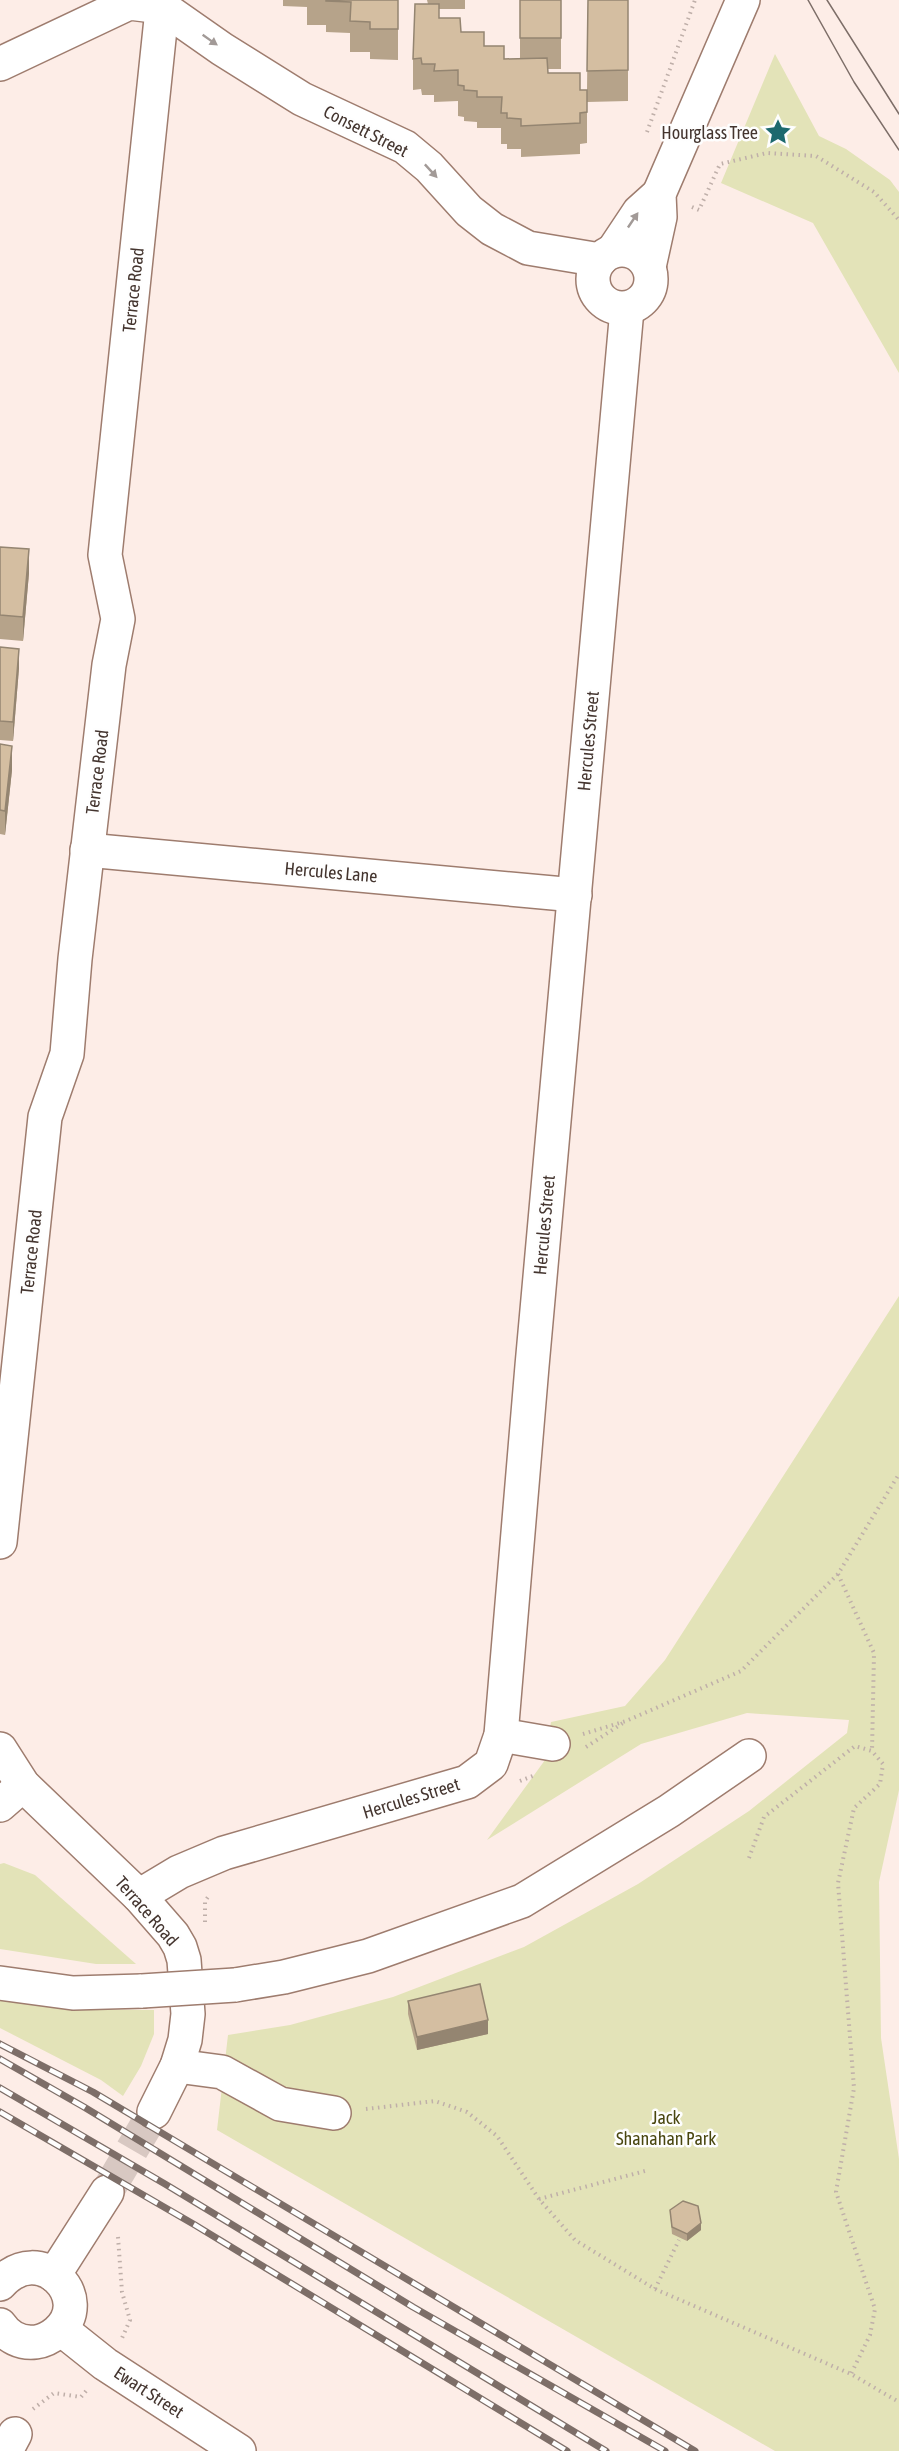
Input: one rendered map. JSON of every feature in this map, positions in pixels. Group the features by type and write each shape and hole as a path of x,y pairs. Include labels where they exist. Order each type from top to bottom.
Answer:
{"street":[{"path":"674,200 639,212 593,276 596,293 608,306 627,309 635,306 648,294 651,276 649,267 660,217 674,200 743,0"},
{"path":"0,64 129,3 162,3"},
{"name":"Consett Street","path":"162,3 222,49 302,99 405,147 429,167 469,211 492,229 528,248 606,256"},
{"name":"Terrace Road","path":"0,1542 45,1117 68,1054 75,959 87,850 109,666 118,619 105,555 162,3"},
{"path":"606,256 629,251 636,254 649,267"},
{"name":"Hercules Street","path":"139,1896 179,1872 224,1853 466,1782 491,1764 501,1735 627,309"},
{"name":"Hercules Lane","path":"87,850 574,895"},
{"path":"501,1735 553,1744"},
{"name":"Terrace Road","path":"0,1749 11,1795 139,1896 173,1935 180,1947 184,1960 188,2013 185,2040 177,2066 154,2112"},
{"path":"0,1983 73,1993 235,1985 284,1977 368,1956 522,1901 669,1811 749,1755"},
{"path":"177,2066 222,2072 280,2104 334,2113"},
{"path":"54,2275 107,2192"},
{"path":"0,2284 7,2276 19,2269 31,2267 43,2269 54,2275 67,2290 69,2301 69,2311 61,2329 51,2337 39,2342 27,2343 15,2339 0,2325"},
{"name":"Ewart Street","path":"61,2329 105,2364 239,2451"}],"path":[{"path":"644,139 695,0"},
{"path":"674,200 699,210 720,164 767,153 816,156 874,192 899,220"},
{"path":"553,1744 626,1721 741,1671 838,1574 899,1474"},
{"path":"838,1574 874,1653 872,1751"},
{"path":"749,1858 764,1817 855,1746 872,1751 883,1764 880,1784 854,1808 838,1883 854,2088 836,2192 875,2309 870,2335 851,2374"},
{"path":"334,2113 435,2101 466,2112 497,2136 539,2199 575,2240 655,2289 851,2374 899,2402"},
{"path":"539,2199 645,2171"},
{"path":"655,2289 679,2240"},
{"path":"119,2344 130,2320 122,2292 120,2265"},
{"path":"11,2442 25,2415 54,2393 81,2397 91,2384"}],"green space":[{"path":"775,54 819,136 846,149 890,180 899,192 899,373 813,223 721,183"},
{"name":"Jack Shanahan Park","path":"899,1296 899,1790 879,1882 881,2038 899,2159 899,2451 775,2451 217,2130 228,2035 290,2025 393,1997 524,1947 638,1884 749,1811 847,1733 849,1720 747,1713 641,1744 487,1840 545,1760 551,1722 625,1706 665,1660"},
{"path":"4,1863 35,1875 136,1964 96,1964 0,1949 0,1864"},
{"path":"0,1996 79,2009 154,2010 154,2034 141,2066 123,2096 101,2080 0,2028"}],"building":[{"path":"326,0 398,0 398,29 370,29 370,22 350,21 351,2"},
{"path":"520,0 561,0 561,38 520,38"},
{"path":"588,0 628,0 628,70 587,71"},
{"path":"415,4 439,4 439,18 460,18 461,32 484,32 484,46 504,46 504,59 547,58 548,73 580,73 580,90 587,90 587,112 580,113 580,123 521,126 521,119 507,118 507,113 501,113 502,97 477,97 477,91 464,90 464,86 458,85 458,70 434,71 435,64 422,64 421,58 413,59"},
{"path":"0,547 29,549 23,617 0,615"},
{"path":"0,647 19,649 13,722 0,721"},
{"path":"0,744 12,746 5,811 0,810"},
{"path":"480,1984 488,2020 417,2037 408,2001"},
{"path":"683,2201 698,2206 701,2223 687,2234 672,2227 670,2210"}],"tunnel":[{"path":"107,2192 154,2112"}],"tram line":[{"path":"808,0 854,82 899,150"},
{"path":"827,0 899,114"}],"railway":[{"path":"0,2044 93,2092 695,2451"},
{"path":"0,2059 84,2107 413,2307 665,2451"},
{"path":"0,2088 165,2184 606,2451"},
{"path":"0,2112 195,2225 567,2451"}],"place":[{"name":"Hourglass Tree","path":"778,132"}]}
